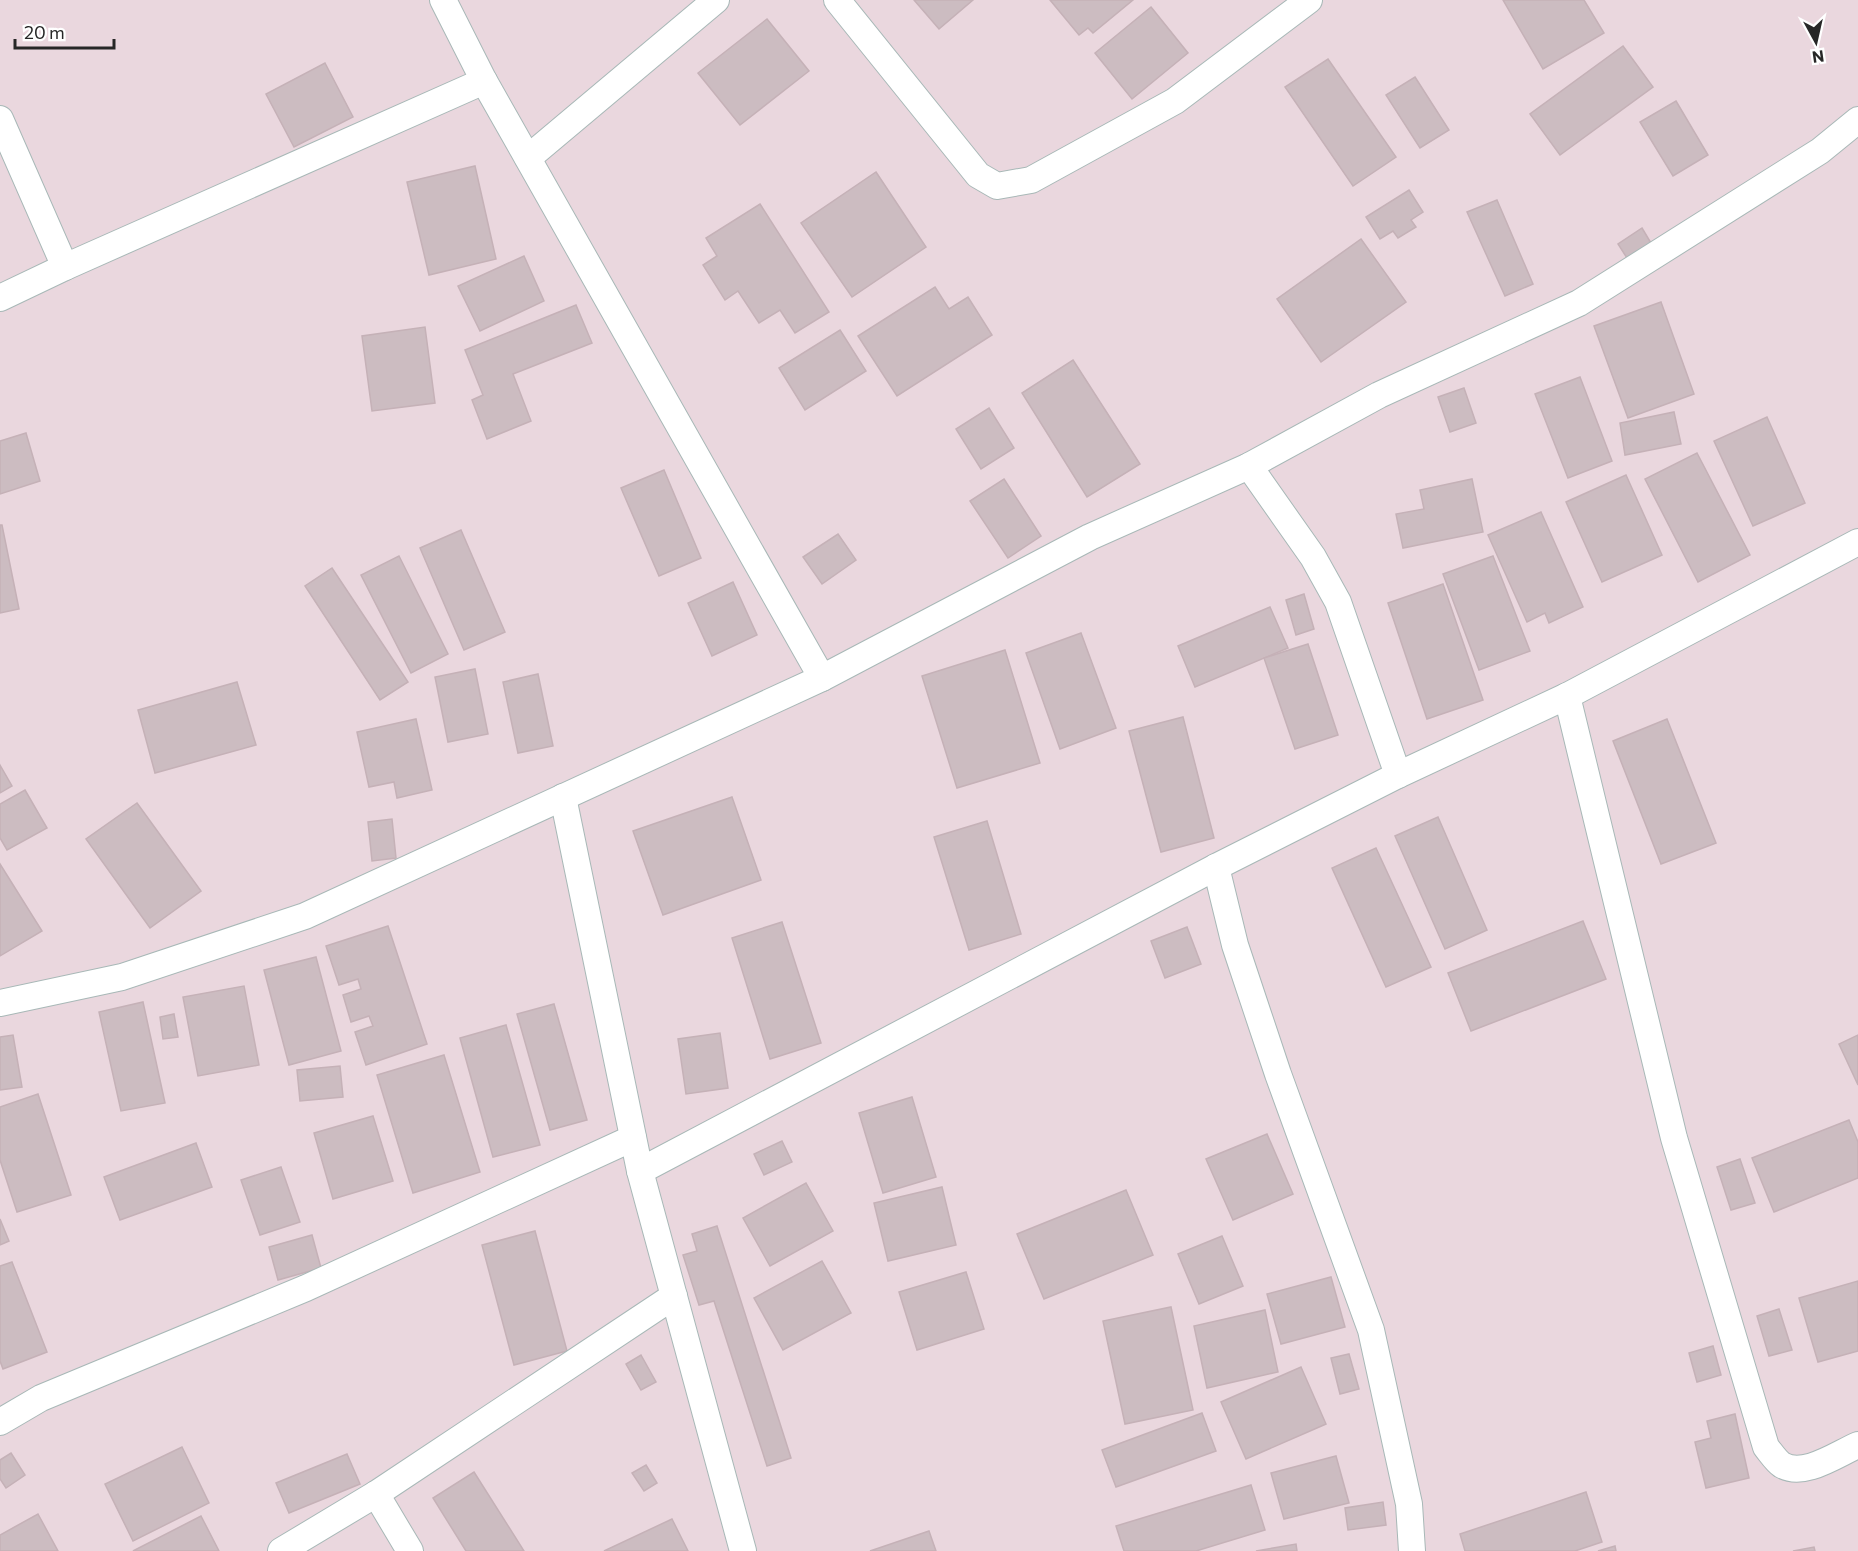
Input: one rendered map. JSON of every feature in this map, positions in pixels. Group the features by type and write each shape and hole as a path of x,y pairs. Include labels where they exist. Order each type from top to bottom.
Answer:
{"street":[{"path":"443,0 484,81 822,678"},
{"path":"528,158 716,0"},
{"path":"837,0 978,175 997,186 1031,180 1175,100 1309,0"},
{"path":"0,298 484,81"},
{"path":"0,119 65,267"},
{"path":"0,1003 122,977 304,916 822,678 1090,537 1249,466 1379,395 1578,303 1820,151 1858,120"},
{"path":"1249,466 1313,557 1338,602 1398,775"},
{"path":"640,1171 1216,867 1398,775 1567,696 1858,542"},
{"path":"1567,696 1674,1138 1766,1447 1780,1464 1793,1470 1812,1466 1858,1445"},
{"path":"563,797 640,1171 743,1551"},
{"path":"1216,867 1236,945 1268,1042 1371,1330 1409,1504 1412,1551"},
{"path":"0,1422 41,1398 306,1288 633,1138"},
{"path":"281,1551 376,1494 674,1296"},
{"path":"376,1494 410,1551"}],"building":[{"path":"914,0 973,0 939,29"},
{"path":"1050,0 1133,0 1093,33 1088,28 1079,35"},
{"path":"1503,0 1584,0 1604,33 1543,69"},
{"path":"1151,7 1188,53 1132,99 1095,53"},
{"path":"767,19 809,71 740,125 698,73"},
{"path":"1623,46 1653,87 1560,155 1530,114"},
{"path":"1328,59 1396,157 1353,186 1285,87"},
{"path":"325,63 353,117 294,147 266,94"},
{"path":"1415,77 1449,130 1420,148 1386,95"},
{"path":"1676,101 1708,155 1673,176 1640,122"},
{"path":"475,166 496,259 429,275 407,182"},
{"path":"876,172 926,247 852,297 801,223"},
{"path":"1409,190 1423,212 1411,220 1416,227 1398,238 1393,231 1380,239 1366,217"},
{"path":"1497,200 1533,284 1505,296 1467,212"},
{"path":"760,204 829,312 795,333 780,310 759,323 738,291 725,300 703,265 717,256 706,238"},
{"path":"1642,228 1651,243 1627,258 1618,244"},
{"path":"1361,239 1406,302 1321,362 1277,299"},
{"path":"524,256 544,301 480,331 458,286"},
{"path":"935,287 949,309 968,297 992,335 897,396 858,336"},
{"path":"1661,302 1694,394 1628,418 1594,326"},
{"path":"576,305 592,343 513,374 531,421 487,439 472,400 483,395 465,350"},
{"path":"425,327 435,403 372,411 362,336"},
{"path":"840,330 866,371 805,410 779,368"},
{"path":"1073,360 1140,464 1087,497 1022,393"},
{"path":"1580,377 1612,461 1568,478 1535,394"},
{"path":"1464,388 1476,423 1450,432 1438,397"},
{"path":"989,408 1014,448 981,469 956,429"},
{"path":"1674,412 1681,444 1625,455 1620,423"},
{"path":"1767,417 1805,503 1753,526 1714,441"},
{"path":"26,433 40,481 0,494 0,441"},
{"path":"1697,453 1750,555 1698,582 1645,479"},
{"path":"664,470 701,558 659,576 621,488"},
{"path":"1626,475 1662,555 1602,582 1566,502"},
{"path":"1004,479 1041,536 1008,558 970,501"},
{"path":"1472,479 1483,532 1403,548 1396,514 1424,509 1420,490"},
{"path":"1541,512 1583,607 1549,623 1545,613 1527,622 1488,535"},
{"path":"0,525 2,525 19,609 0,613"},
{"path":"461,530 505,632 464,650 420,548"},
{"path":"838,534 856,560 822,584 803,557"},
{"path":"399,556 448,654 411,673 361,575"},
{"path":"1493,556 1530,651 1479,670 1443,574"},
{"path":"332,568 408,682 380,700 305,586"},
{"path":"733,582 757,635 712,656 688,603"},
{"path":"1443,584 1483,700 1427,719 1388,603"},
{"path":"1304,594 1314,629 1296,635 1286,600"},
{"path":"1270,607 1288,648 1195,687 1178,646"},
{"path":"1081,633 1116,728 1060,749 1026,653"},
{"path":"1308,644 1338,735 1295,749 1264,658"},
{"path":"1005,650 1040,763 957,788 922,676"},
{"path":"475,669 488,734 448,742 435,677"},
{"path":"538,674 553,746 518,753 503,682"},
{"path":"237,682 256,745 155,773 138,710"},
{"path":"1183,717 1214,838 1161,852 1129,731"},
{"path":"416,719 432,790 397,798 394,782 369,787 357,732"},
{"path":"1667,719 1716,843 1661,864 1613,741"},
{"path":"0,765 12,786 0,793"},
{"path":"25,790 47,828 7,850 0,838 0,804"},
{"path":"732,797 761,880 663,915 633,831"},
{"path":"137,803 201,891 150,928 86,839"},
{"path":"1438,817 1487,930 1445,949 1395,836"},
{"path":"392,819 396,858 372,861 368,822"},
{"path":"987,821 1021,934 969,950 934,837"},
{"path":"1376,848 1431,967 1386,987 1332,868"},
{"path":"0,864 42,931 0,956"},
{"path":"1583,921 1606,979 1471,1031 1448,973"},
{"path":"782,922 821,1043 770,1059 732,938"},
{"path":"388,926 427,1044 366,1065 355,1032 373,1026 369,1016 351,1022 343,995 361,989 358,979 339,985 326,946"},
{"path":"1187,927 1201,964 1165,978 1151,941"},
{"path":"316,957 341,1051 289,1065 264,970"},
{"path":"244,986 259,1065 198,1076 183,997"},
{"path":"143,1002 165,1103 121,1111 99,1012"},
{"path":"554,1004 587,1120 550,1130 517,1014"},
{"path":"174,1014 178,1037 163,1039 160,1017"},
{"path":"506,1025 540,1145 493,1157 460,1038"},
{"path":"720,1033 728,1088 686,1094 678,1039"},
{"path":"13,1035 22,1087 0,1090 0,1037"},
{"path":"1858,1035 1858,1085 1839,1044"},
{"path":"444,1055 480,1172 413,1193 377,1075"},
{"path":"340,1066 343,1097 300,1101 297,1070"},
{"path":"38,1094 71,1195 17,1212 0,1160 0,1107"},
{"path":"912,1097 936,1177 883,1193 859,1113"},
{"path":"373,1116 393,1181 333,1199 314,1133"},
{"path":"1849,1120 1858,1142 1858,1178 1774,1212 1752,1158"},
{"path":"1267,1134 1293,1194 1233,1220 1206,1159"},
{"path":"782,1141 792,1162 764,1175 754,1154"},
{"path":"196,1143 212,1187 120,1220 104,1177"},
{"path":"1740,1159 1755,1203 1731,1210 1717,1167"},
{"path":"281,1167 300,1222 260,1235 241,1180"},
{"path":"806,1183 833,1231 770,1266 743,1218"},
{"path":"942,1187 956,1245 888,1261 874,1203"},
{"path":"1126,1190 1153,1255 1044,1299 1017,1234"},
{"path":"0,1219 9,1241 0,1245"},
{"path":"717,1226 791,1458 767,1466 714,1301 699,1305 683,1255 697,1251 692,1234"},
{"path":"535,1231 567,1351 514,1365 482,1245"},
{"path":"312,1235 321,1268 278,1280 269,1247"},
{"path":"1222,1236 1243,1286 1199,1304 1178,1254"},
{"path":"822,1261 851,1313 783,1350 754,1298"},
{"path":"12,1262 47,1352 3,1369 0,1361 0,1266"},
{"path":"966,1272 984,1329 917,1350 899,1292"},
{"path":"1331,1277 1345,1327 1281,1344 1267,1294"},
{"path":"1858,1281 1858,1351 1818,1362 1799,1298"},
{"path":"1171,1307 1193,1410 1125,1424 1103,1321"},
{"path":"1779,1309 1792,1350 1769,1356 1757,1316"},
{"path":"1265,1310 1278,1372 1207,1388 1194,1326"},
{"path":"1713,1346 1721,1375 1697,1382 1689,1353"},
{"path":"1349,1354 1359,1389 1340,1394 1331,1358"},
{"path":"641,1355 656,1382 641,1390 626,1364"},
{"path":"1301,1367 1326,1424 1246,1459 1221,1402"},
{"path":"1202,1413 1216,1451 1116,1487 1102,1450"},
{"path":"1735,1414 1749,1478 1706,1488 1695,1442 1711,1438 1707,1421"},
{"path":"182,1447 209,1503 133,1541 105,1484"},
{"path":"11,1453 25,1475 6,1488 0,1479 0,1460"},
{"path":"347,1454 360,1484 289,1513 276,1483"},
{"path":"1336,1456 1349,1503 1284,1519 1271,1473"},
{"path":"646,1465 657,1483 644,1491 632,1473"},
{"path":"474,1472 524,1551 466,1551 433,1498"},
{"path":"1251,1485 1265,1530 1196,1551 1124,1551 1116,1526"},
{"path":"1586,1492 1602,1542 1575,1551 1465,1551 1460,1534"},
{"path":"1383,1502 1386,1525 1348,1530 1345,1508"},
{"path":"38,1514 58,1551 0,1551 0,1535"},
{"path":"201,1516 219,1551 133,1551"},
{"path":"672,1519 688,1551 604,1551"},
{"path":"929,1531 936,1551 870,1551"},
{"path":"1296,1544 1297,1551 1256,1551"},
{"path":"1615,1546 1616,1551 1598,1551"},
{"path":"1814,1547 1815,1551 1793,1551"}]}
